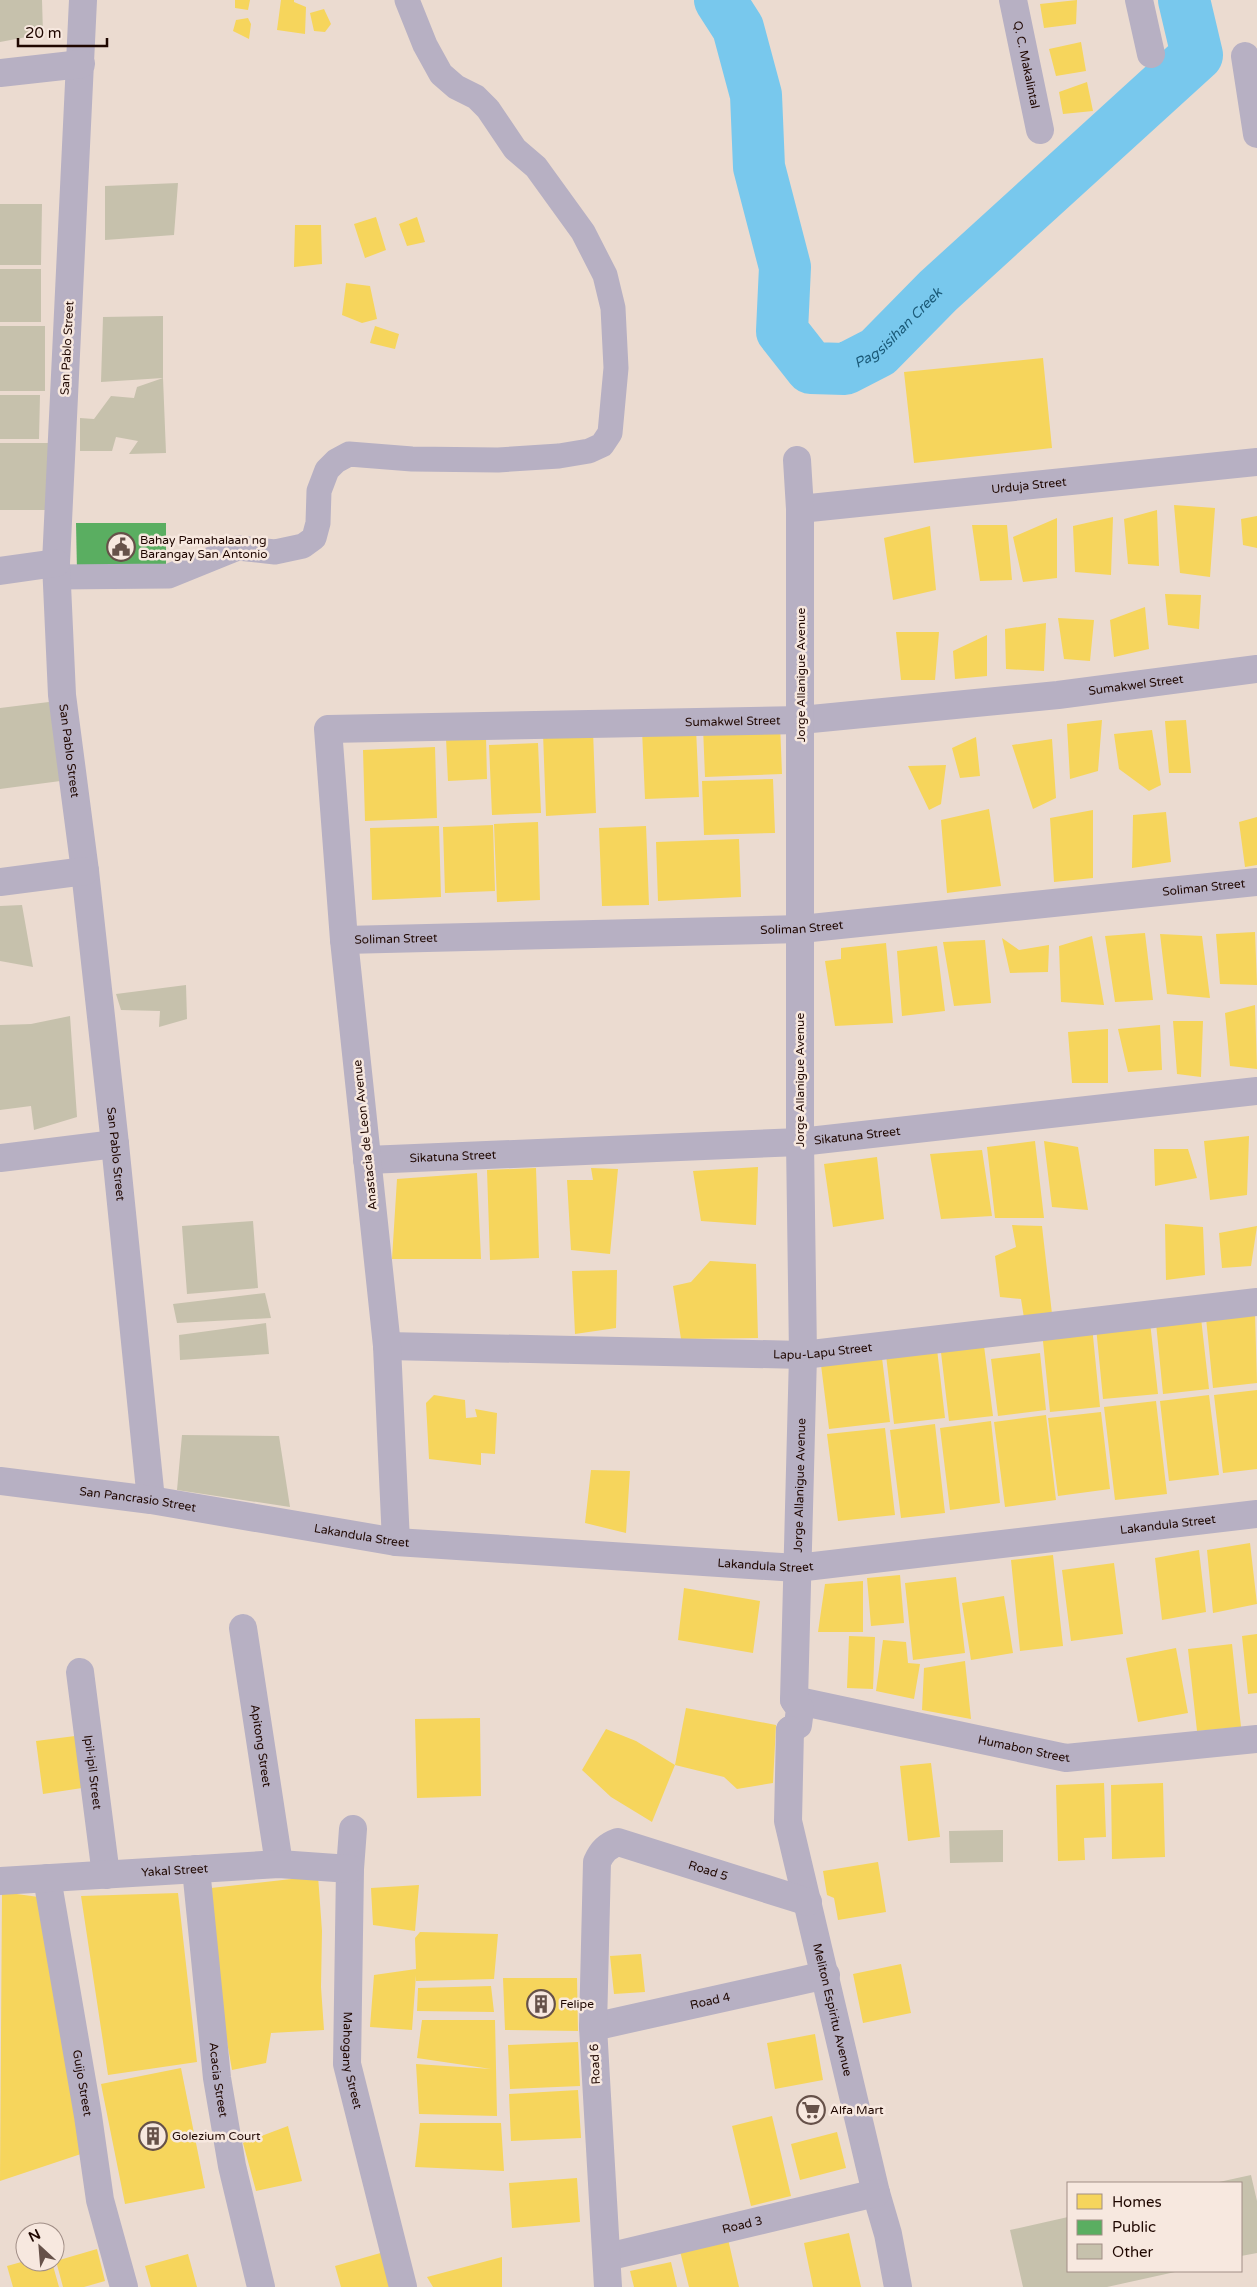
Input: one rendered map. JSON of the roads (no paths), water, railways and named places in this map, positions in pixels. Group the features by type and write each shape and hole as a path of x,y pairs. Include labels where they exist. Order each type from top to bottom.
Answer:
{"street":[{"name":"San Pablo Street","path":"83,0 56,570 62,694 85,871 151,1500"},
{"path":"0,571 56,570 170,576 238,548 275,552 303,546 314,538 318,523 319,491 327,470 336,461 349,454 412,459 498,460 559,456 589,451 602,444 610,433 616,368 613,308 605,275 583,232 536,167 515,148 488,109 476,98 456,87 441,74 406,0"},
{"name":"Q. C. Makalintal","path":"1013,0 1040,130"},
{"path":"1138,0 1150,54"},
{"path":"1245,56 1257,134"},
{"path":"0,73 81,64"},
{"name":"Jorge Allanigue Avenue","path":"792,1716 803,1355 800,1142 800,509 797,460"},
{"name":"Urduja Street","path":"800,509 1257,462"},
{"name":"Sumakwel Street","path":"328,729 801,720 1058,695 1257,669"},
{"name":"Anastacia de Leon Avenue","path":"328,729 344,940 387,1346 396,1542"},
{"path":"0,882 85,871"},
{"name":"Soliman Street","path":"344,940 801,929 1257,882"},
{"name":"Sikatuna Street","path":"367,1160 800,1142 1257,1091"},
{"path":"0,1158 115,1144"},
{"name":"Lapu-Lapu Street","path":"387,1346 803,1355 1257,1302"},
{"name":"San Pancrasio Street","path":"0,1481 151,1500 274,1521"},
{"name":"Lakandula Street","path":"274,1521 396,1542 797,1568 1257,1514"},
{"name":"Apitong Street","path":"243,1628 279,1864"},
{"name":"Ipil-ipil Street","path":"80,1672 106,1874"},
{"name":"Humabon Street","path":"792,1716 1066,1758 1257,1739"},
{"name":"Meliton Espiritu Avenue","path":"792,1716 788,1820 876,2193 888,2234 898,2287"},
{"name":"Mahogany Street","path":"353,1829 350,1869 347,2064 402,2287"},
{"name":"Road 5","path":"609,1846 618,1842 633,1846 808,1902"},
{"name":"Road 6","path":"608,2287 593,2027 597,1862 602,1852 609,1846"},
{"name":"Yakal Street","path":"0,1881 279,1864 350,1869"},
{"name":"Acacia Street","path":"196,1869 217,2078 232,2166 261,2287"},
{"name":"Guijo Street","path":"47,1878 88,2116 100,2200 124,2287"},
{"name":"Road 4","path":"593,2027 826,1975"},
{"name":"Road 3","path":"607,2257 876,2193"}],"waterway":[{"name":"Pagsisihan Creek","path":"720,0 738,28 756,95 759,167 785,267 782,331 811,368 845,369 878,352 938,291 1197,55 1184,0"}],"place":[{"name":"Bahay Pamahalaan ng Barangay San Antonio","path":"121,547"},
{"name":"Felipe","path":"541,2004"},
{"name":"Alfa Mart","path":"811,2110"},
{"name":"Golezium Court","path":"153,2136"}]}
